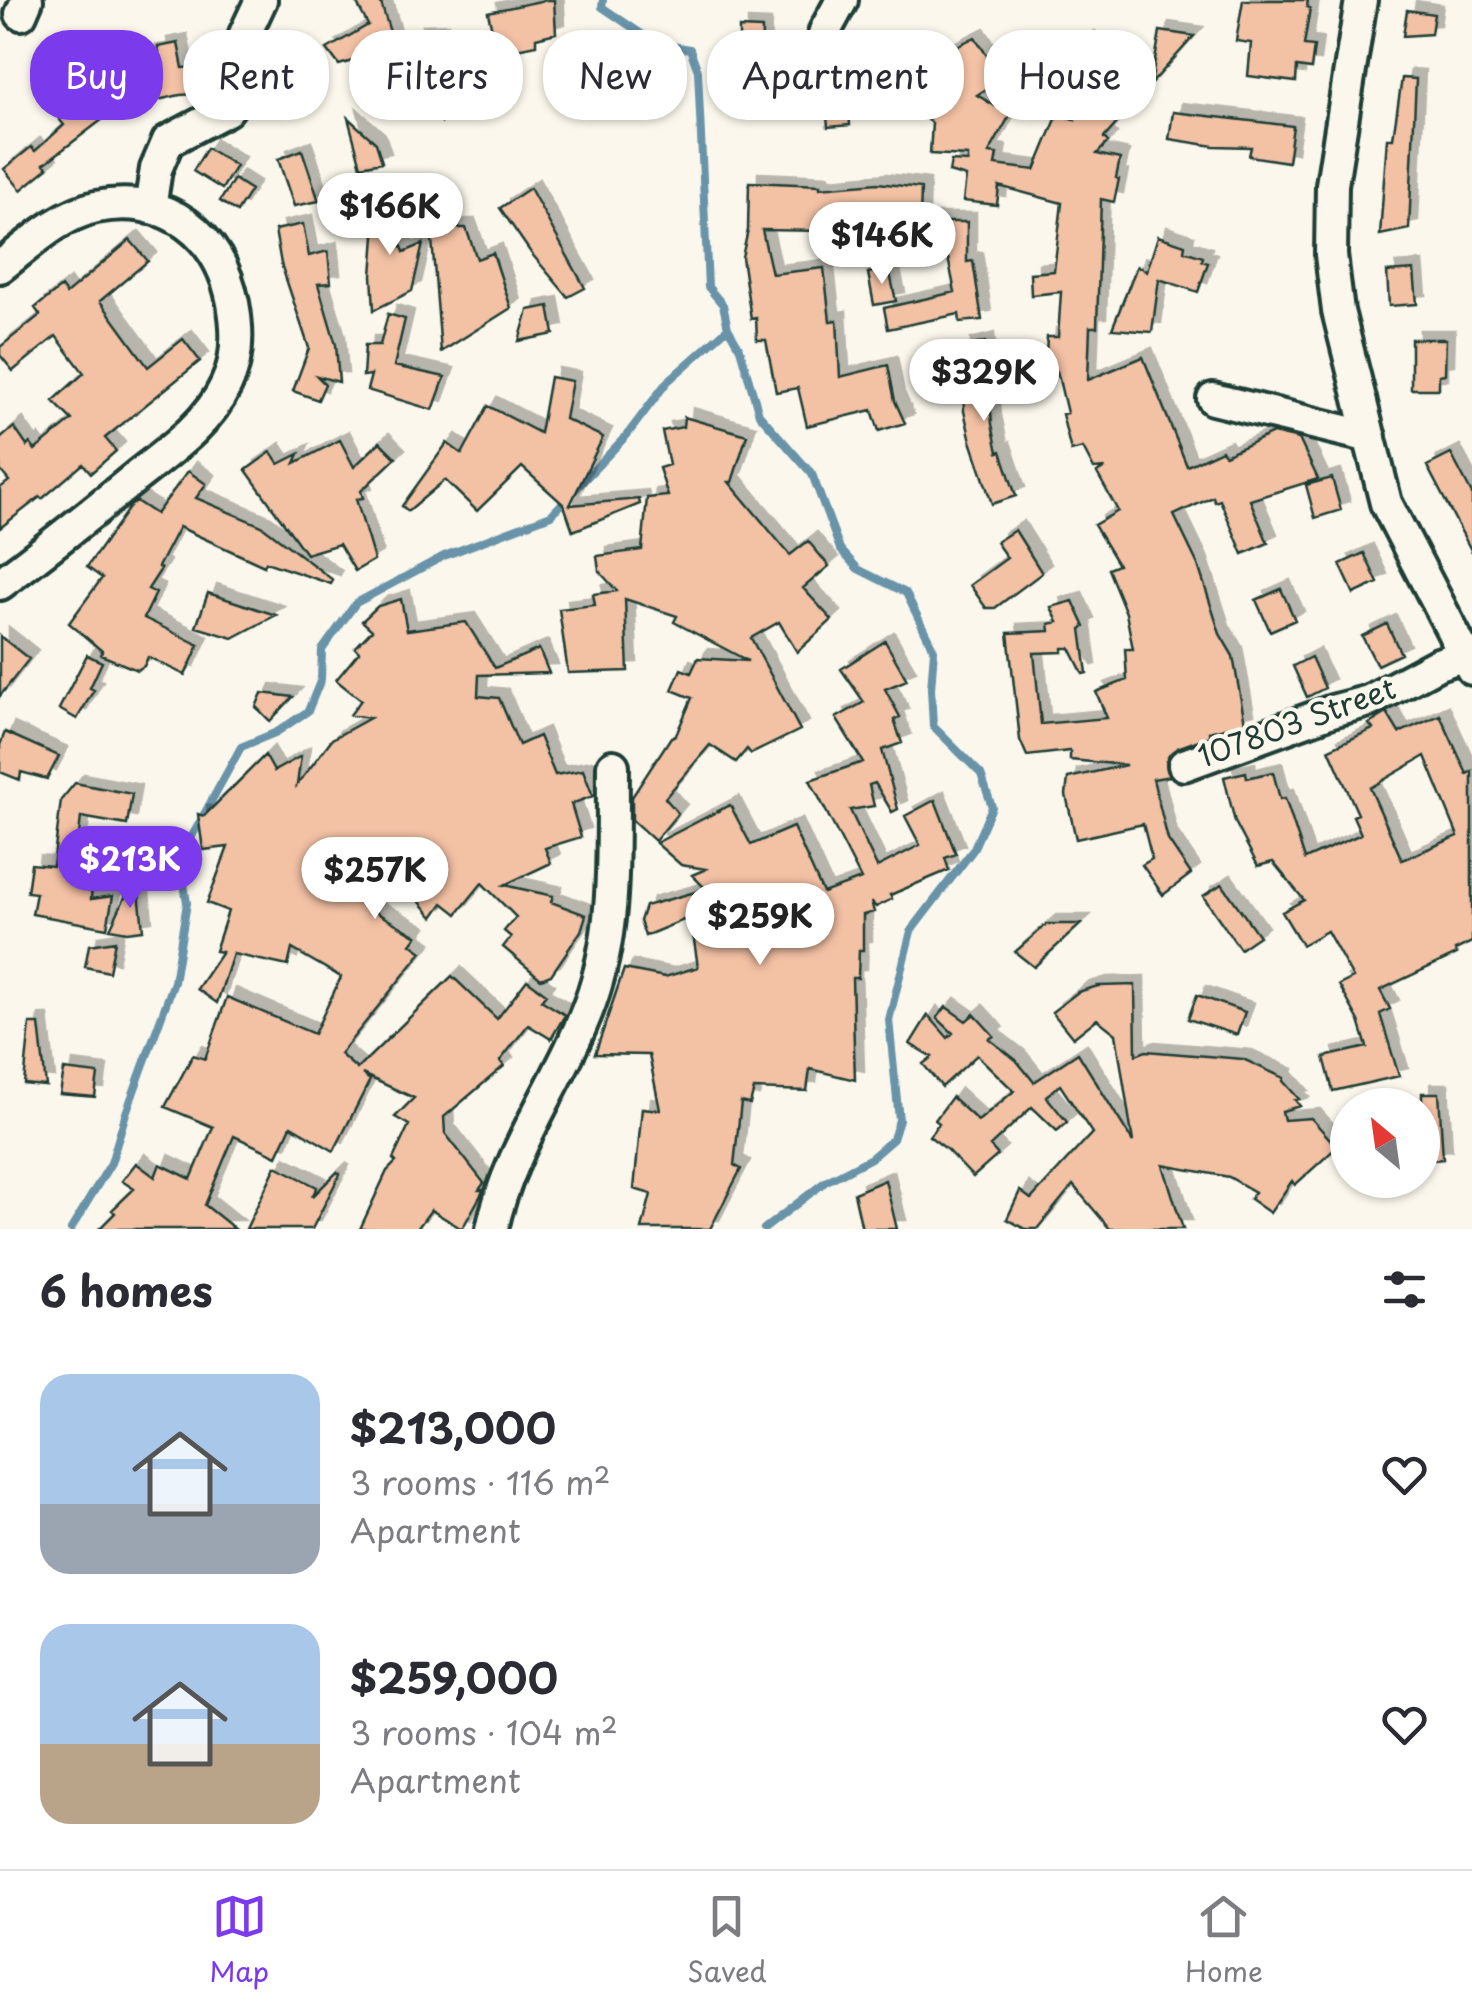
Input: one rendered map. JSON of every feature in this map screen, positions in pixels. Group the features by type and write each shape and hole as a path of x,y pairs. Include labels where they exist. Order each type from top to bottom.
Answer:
{"street":[{"path":"150,208 156,169 168,140 227,110 237,97 245,34 261,0"},
{"path":"826,30 842,0"},
{"path":"1361,0 1332,185 1331,255 1338,310 1386,502 1470,659"},
{"path":"0,267 72,215 96,207 150,208 175,216 210,244 222,264 236,321 236,354 227,384 189,434 0,584"},
{"path":"1214,399 1370,437"},
{"name":"107803 Street","path":"1184,765 1369,701 1438,664 1470,659"},
{"path":"492,1229 508,1178 590,1004 603,960 612,912 613,766"}],"building":[{"path":"355,0 380,0 389,30 359,30 368,25"},
{"path":"554,0 556,30 543,30 536,45 523,48 523,30 492,30 488,12"},
{"path":"1243,0 1308,0 1304,45 1314,46 1311,69 1297,67 1296,82 1248,76 1251,43 1236,41"},
{"path":"1407,10 1434,14 1431,34 1403,36"},
{"path":"1160,31 1194,36 1156,78"},
{"path":"349,36 349,62 339,65 329,48"},
{"path":"975,37 984,51 984,91 977,95 984,99 984,120 1007,120 989,153 997,154 995,165 1035,170 1056,120 1120,120 1104,138 1108,142 1097,154 1120,159 1114,202 1101,199 1097,327 1090,327 1088,380 1143,357 1187,466 1222,450 1225,455 1273,433 1299,439 1318,479 1250,500 1268,543 1243,554 1220,500 1215,502 1213,497 1174,515 1198,565 1220,634 1233,656 1245,723 1209,732 1210,736 1177,748 1166,761 1170,776 1153,779 1168,840 1191,874 1163,895 1142,865 1152,859 1143,824 1076,839 1066,795 1068,778 1126,765 1070,760 1070,751 1027,756 1020,740 1008,633 1050,631 1049,624 1058,622 1051,607 1073,601 1085,627 1081,629 1087,673 1083,674 1070,648 1034,653 1041,724 1107,718 1096,692 1127,680 1125,649 1133,649 1126,613 1108,569 1118,565 1094,525 1118,511 1097,473 1105,468 1094,469 1083,448 1071,451 1057,371 1045,371 1047,337 1058,337 1061,292 1031,295 1030,273 1054,271 1062,203 999,186 997,205 963,201 966,177 949,172 951,161 968,162 968,156 930,154 932,123 927,120 964,120 964,42"},
{"path":"178,43 183,95 163,99 163,46"},
{"path":"1402,78 1416,79 1409,229 1380,235 1387,138 1393,138"},
{"path":"1173,112 1293,126 1288,162 1249,156 1251,147 1169,139"},
{"path":"348,118 376,143 382,162 361,166"},
{"path":"60,120 102,120 44,164 48,168 21,190 4,169 31,147 35,151 64,125"},
{"path":"827,120 850,120 850,125 828,127"},
{"path":"207,148 236,166 222,189 193,171"},
{"path":"302,150 319,201 294,206 278,159"},
{"path":"234,179 251,190 237,212 220,201"},
{"path":"749,182 820,188 878,183 921,188 920,222 967,222 967,262 973,261 982,320 960,322 959,314 888,329 884,308 955,292 945,243 866,244 860,217 825,220 825,231 762,230 772,274 824,268 830,321 837,320 840,377 888,365 895,401 905,423 879,431 872,410 807,426 798,388 776,392 766,340 757,340 756,318 751,319 742,257 748,230"},
{"path":"530,188 585,288 568,297 500,208"},
{"path":"384,199 404,252 423,244 412,291 374,310 375,236 364,207"},
{"path":"303,224 309,256 328,251 331,283 318,284 336,345 339,382 317,376 325,384 318,400 293,391 309,348 281,264 275,230"},
{"path":"466,228 477,259 493,253 511,308 441,352 432,239"},
{"path":"1158,236 1185,245 1184,251 1203,257 1202,261 1208,263 1198,292 1159,279 1152,332 1112,329 1137,266 1147,271"},
{"path":"130,240 148,261 100,301 148,367 183,339 200,361 105,438 116,451 91,473 83,464 0,528 0,488 9,481 0,470 0,439 14,427 27,446 30,443 35,450 72,420 53,401 84,373 56,336 13,371 0,355 0,347 40,315 35,308 61,287 66,294"},
{"path":"889,269 896,301 874,305 868,273"},
{"path":"1414,270 1417,304 1389,306 1387,272"},
{"path":"549,306 554,334 519,341 528,310"},
{"path":"388,314 405,319 394,366 445,377 433,410 367,390 371,375 363,376 365,345 380,345"},
{"path":"1411,339 1446,339 1445,374 1439,375 1439,389 1411,389"},
{"path":"985,342 992,424 998,452 1001,451 1016,496 992,504 964,411 962,348"},
{"path":"550,377 572,381 565,419 603,437 570,505 639,499 640,504 573,531 564,505 522,467 477,511 445,480 408,511 402,506 447,443 462,454 488,406 540,433"},
{"path":"684,417 747,435 729,482 790,555 808,541 829,566 803,588 832,620 797,652 779,622 751,638 800,730 751,754 747,749 736,762 710,745 665,798 678,813 655,841 632,820 632,797 676,735 692,698 672,690 681,669 691,673 698,658 748,661 674,622 677,616 625,599 628,671 568,673 559,609 595,605 593,594 617,591 599,571 597,556 642,550 647,498 668,496 659,468 669,465 662,431 683,427"},
{"path":"340,440 354,467 380,442 396,458 361,491 363,498 356,499 374,560 355,571 339,544 306,554 246,470 271,452 279,464 299,454 295,463"},
{"path":"1451,454 1472,494 1472,552 1427,466"},
{"path":"188,471 206,484 196,498 262,526 333,580 331,584 266,562 264,566 179,527 148,589 156,593 144,618 199,645 185,675 148,657 137,670 101,655 102,651 69,623 102,578 87,567 131,505 136,501 156,514"},
{"path":"1332,478 1341,510 1315,518 1306,485"},
{"path":"1015,530 1042,573 995,608 986,608 970,585 1007,558 996,542"},
{"path":"1364,553 1378,583 1354,594 1340,564"},
{"path":"1281,589 1295,620 1270,631 1256,600"},
{"path":"208,593 276,615 233,638 196,627"},
{"path":"401,599 407,630 466,622 495,668 539,649 549,673 479,675 478,696 499,698 519,745 539,736 555,775 583,770 593,796 571,804 581,837 545,848 551,863 504,885 553,896 551,902 586,915 581,931 551,975 541,979 503,947 511,937 504,931 516,917 482,883 457,914 443,903 433,917 386,863 354,900 417,936 411,944 422,952 340,1054 357,1069 452,976 497,1019 527,980 546,994 541,1000 565,1015 551,1039 528,1025 500,1061 504,1066 444,1117 445,1133 484,1183 479,1190 482,1193 462,1229 431,1210 417,1229 360,1229 387,1171 396,1162 393,1159 409,1125 395,1117 414,1098 362,1074 370,1080 334,1151 291,1126 277,1156 234,1136 205,1205 235,1229 99,1229 134,1189 122,1181 136,1163 155,1177 160,1164 191,1179 213,1127 165,1107 193,1055 205,1059 227,997 314,1034 341,977 292,949 288,966 233,954 217,1003 197,989 222,952 215,951 228,911 207,903 228,847 203,850 198,814 204,816 265,755 274,771 301,756 297,785 332,739 370,718 350,715 361,700 336,680 359,652 355,648 372,630 362,621 378,606"},
{"path":"1387,624 1401,654 1377,665 1362,636"},
{"path":"0,636 29,659 0,696"},
{"path":"885,641 907,680 885,689 900,717 894,720 902,743 882,750 898,809 892,812 875,783 869,785 874,806 850,810 877,867 920,845 905,816 935,800 956,854 945,858 949,870 890,895 892,899 876,907 871,902 874,912 863,915 863,950 859,950 858,978 852,978 855,1080 810,1069 807,1091 754,1089 750,1104 741,1102 734,1165 741,1169 710,1229 642,1229 651,1194 634,1189 642,1108 660,1110 649,1055 595,1054 624,969 665,977 698,967 692,927 686,919 645,936 640,921 645,906 706,889 692,875 706,869 681,865 656,843 730,805 751,845 793,827 823,893 861,879 810,780 863,762 836,718 864,702 841,669"},
{"path":"87,655 102,662 90,688 94,690 77,719 59,709"},
{"path":"1311,657 1325,688 1307,697 1293,666"},
{"path":"262,693 293,697 270,721 256,707"},
{"path":"1387,713 1399,733 1440,715 1467,774 1472,771 1472,942 1455,950 1457,954 1380,990 1390,1009 1380,1014 1399,1076 1332,1088 1324,1057 1367,1047 1359,1021 1339,985 1353,978 1327,931 1302,945 1282,912 1304,900 1273,862 1258,866 1235,822 1224,777 1246,772 1247,778 1273,772 1305,859 1361,834 1353,816 1358,814 1329,749 1373,729 1369,724","holes":["1425,756 1458,836 1402,860 1370,788"]},
{"path":"5,732 59,756 47,779 21,772 20,780 0,772 0,745"},
{"path":"75,783 132,794 127,825 81,817 75,871 93,872 91,899 113,896 107,928 32,914 36,893 27,892 31,864 53,866 61,800"},
{"path":"137,872 143,930 110,929"},
{"path":"1222,884 1259,936 1240,949 1203,896"},
{"path":"1047,924 1081,924 1034,967 1015,952"},
{"path":"115,941 109,972 85,967 89,945"},
{"path":"1135,985 1136,1055 1146,1051 1243,1059 1284,1078 1300,1106 1282,1111 1284,1120 1311,1118 1330,1139 1330,1153 1295,1185 1292,1181 1270,1213 1250,1199 1255,1192 1229,1177 1163,1165 1183,1229 1110,1229 1073,1185 1037,1229 1025,1229 1007,1219 1020,1191 1031,1199 1092,1133 1060,1085 1046,1096 1067,1122 1057,1131 1032,1107 990,1146 998,1155 973,1177 929,1136 939,1123 935,1120 952,1097 978,1121 1014,1091 977,1055 942,1087 923,1064 932,1057 910,1044 928,1015 948,1038 953,1033 937,1018 946,1007 966,1021 974,1014 994,1036 989,1039 1016,1060 1034,1082 1078,1053 1133,1142 1116,1034 1097,1019 1073,1038 1052,1012 1078,992 1098,986"},
{"path":"1197,995 1245,1012 1237,1035 1188,1019"},
{"path":"30,1024 39,1024 46,1086 24,1084"},
{"path":"64,1070 98,1074 95,1097 60,1094"},
{"path":"1440,1110 1443,1159 1440,1159"},
{"path":"276,1166 317,1187 312,1197 337,1172 340,1174 312,1229 246,1229"},
{"path":"885,1180 897,1229 862,1229 854,1193"}],"waterway":[{"path":"603,0 602,7 655,43 690,49 698,71 708,287 723,305 759,414 812,474 840,549 858,569 906,593 934,650 933,726 981,774 992,807 973,850 911,931 889,1020 899,1120 893,1139 871,1158 825,1182 764,1229"},
{"path":"71,1229 111,1163 174,982 187,903 180,858 241,747 277,732 308,711 321,679 322,650 356,603 444,556 551,515 627,435 667,382 728,328"}]}
